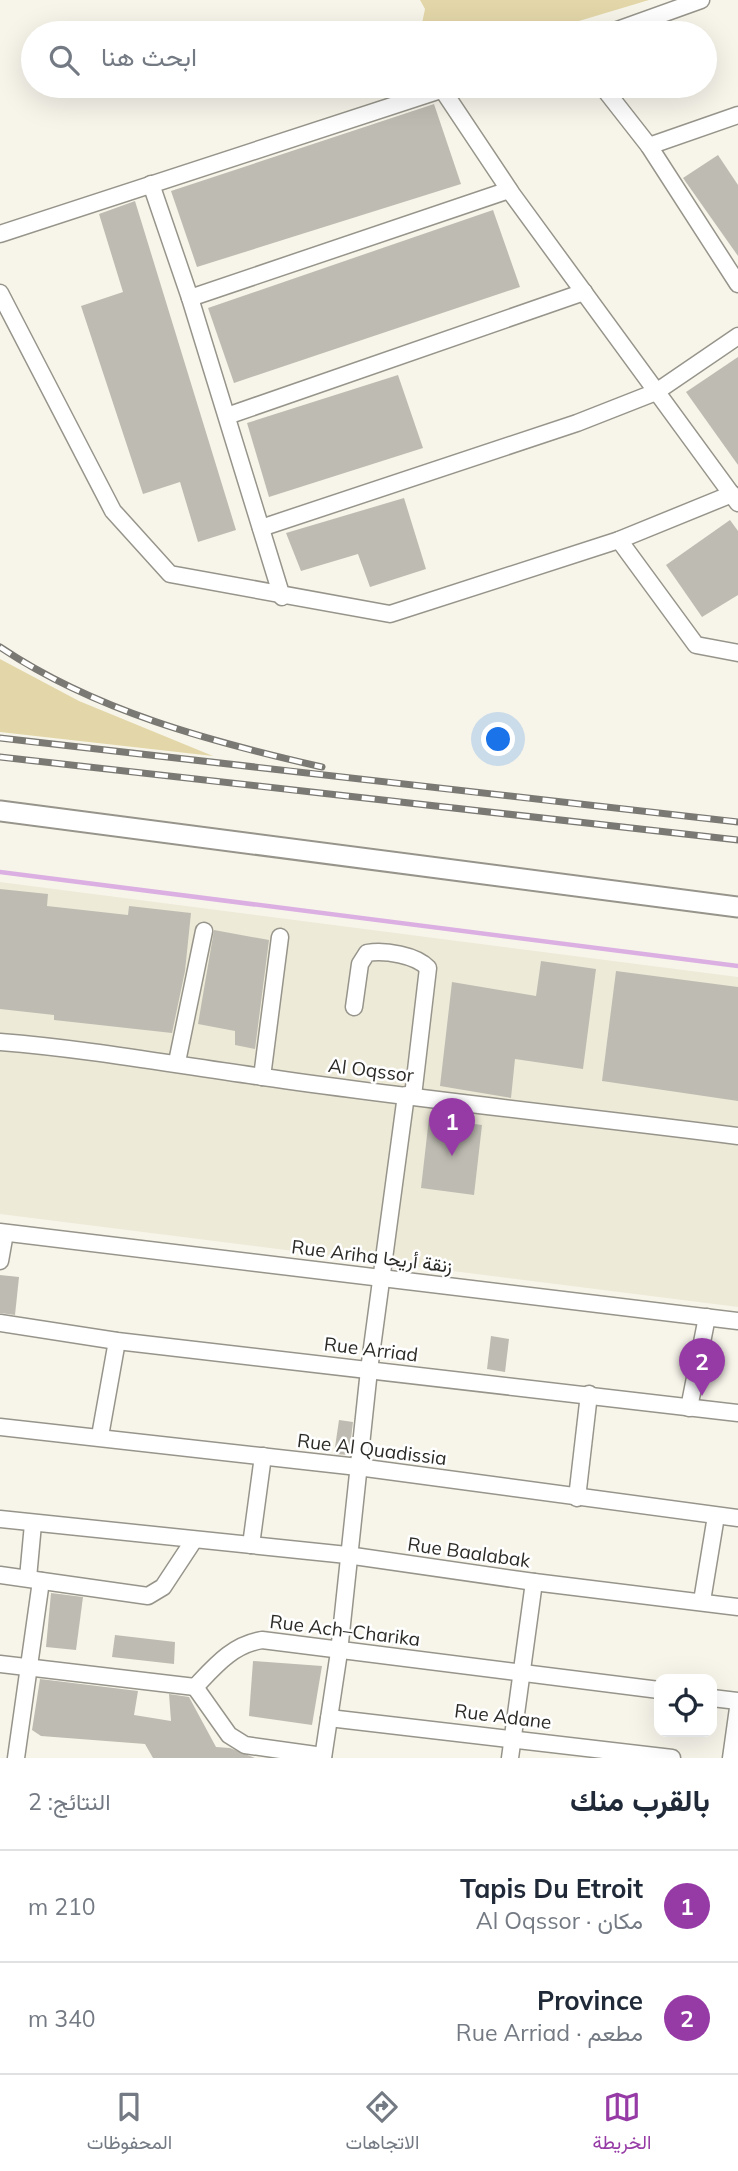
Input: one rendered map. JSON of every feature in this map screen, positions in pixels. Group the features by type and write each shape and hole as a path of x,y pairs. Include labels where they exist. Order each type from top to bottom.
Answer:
{"main road":[{"path":"0,811 738,907"}],"street":[{"path":"642,21 701,0"},
{"path":"0,234 413,98"},
{"path":"0,293 113,512 170,574 282,597 390,614 619,540 735,498 509,190 454,98"},
{"path":"611,98 649,146 738,284"},
{"path":"649,146 738,115"},
{"path":"150,184 190,298 282,597"},
{"path":"190,298 509,190"},
{"path":"227,416 583,292"},
{"path":"261,528 577,423 656,392 738,336"},
{"path":"619,540 696,645 738,653"},
{"path":"177,1062 204,931"},
{"path":"262,1077 280,937"},
{"path":"0,1664 195,1686 229,1735 245,1745 323,1757 339,1652 347,1555 380,1278 428,968 415,959 383,952 367,953 360,964 354,1007"},
{"name":"Al Oqssor","path":"0,1042 177,1062 262,1077 738,1136"},
{"path":"0,1261 3,1233"},
{"name":"Rue Ariha زنقة أريحا","path":"3,1233 738,1321"},
{"path":"689,1408 708,1317"},
{"name":"Rue Arriad","path":"0,1324 117,1341 738,1413"},
{"path":"100,1436 117,1341"},
{"path":"577,1498 589,1394"},
{"name":"Rue Al Quadissia","path":"0,1427 100,1436 358,1467 738,1518"},
{"path":"251,1545 262,1456"},
{"path":"702,1601 716,1516"},
{"name":"Rue Baalabak","path":"0,1519 347,1555 534,1582 738,1606"},
{"path":"16,1758 28,1667 35,1580 33,1524"},
{"path":"0,1575 148,1596 163,1587 194,1540"},
{"path":"510,1758 534,1582"},
{"name":"Rue Ach–Charika","path":"195,1686 228,1653 242,1645 262,1640 339,1652 522,1671 654,1689"},
{"path":"717,1699 738,1701"},
{"path":"731,1758 738,1708"},
{"name":"Rue Adane","path":"329,1718 672,1758"}],"shaded area":[{"path":"420,0 649,0 579,21 422,21 425,9"},
{"path":"0,659 79,701 213,756 0,732"},
{"path":"0,882 738,977 738,1307 0,1214"}],"building":[{"path":"434,104 461,184 197,267 171,191"},
{"path":"718,155 738,185 738,256 683,178"},
{"path":"135,201 236,530 198,542 180,482 143,494 81,306 123,292 99,214"},
{"path":"493,210 520,287 234,383 208,308"},
{"path":"738,357 738,465 686,392"},
{"path":"398,375 423,448 269,497 247,423"},
{"path":"404,498 426,569 370,587 358,554 301,571 286,533"},
{"path":"730,520 738,531 738,595 702,617 666,565"},
{"path":"0,889 48,894 47,906 128,915 129,906 191,913 185,971 172,1033 54,1020 54,1015 0,1009"},
{"path":"214,930 269,940 255,1049 235,1045 235,1031 198,1024"},
{"path":"541,961 596,969 583,1069 515,1059 511,1098 440,1086 452,982 536,996"},
{"path":"616,971 738,987 738,1101 602,1081"},
{"path":"429,1118 482,1125 474,1195 421,1188"},
{"path":"0,1275 19,1277 15,1315 0,1313"},
{"path":"491,1336 509,1339 505,1372 487,1369"},
{"path":"339,1420 353,1422 349,1455 334,1454"},
{"path":"51,1593 83,1597 76,1650 46,1647"},
{"path":"115,1635 175,1642 174,1664 112,1657"},
{"path":"253,1661 322,1666 312,1725 249,1716"},
{"path":"40,1679 138,1691 134,1715 171,1721 169,1694 189,1697 216,1747 230,1748 255,1758 153,1758 145,1744 41,1736 32,1730"}],"waterway":[{"path":"0,872 738,966"}],"railway":[{"path":"0,647 75,689 155,722 239,747 322,767"},
{"path":"0,738 738,822"},
{"path":"0,757 738,840"}],"place":[{"name":"Tapis Du Etroit","path":"452,1156"},
{"name":"Province","path":"702,1396"}]}
